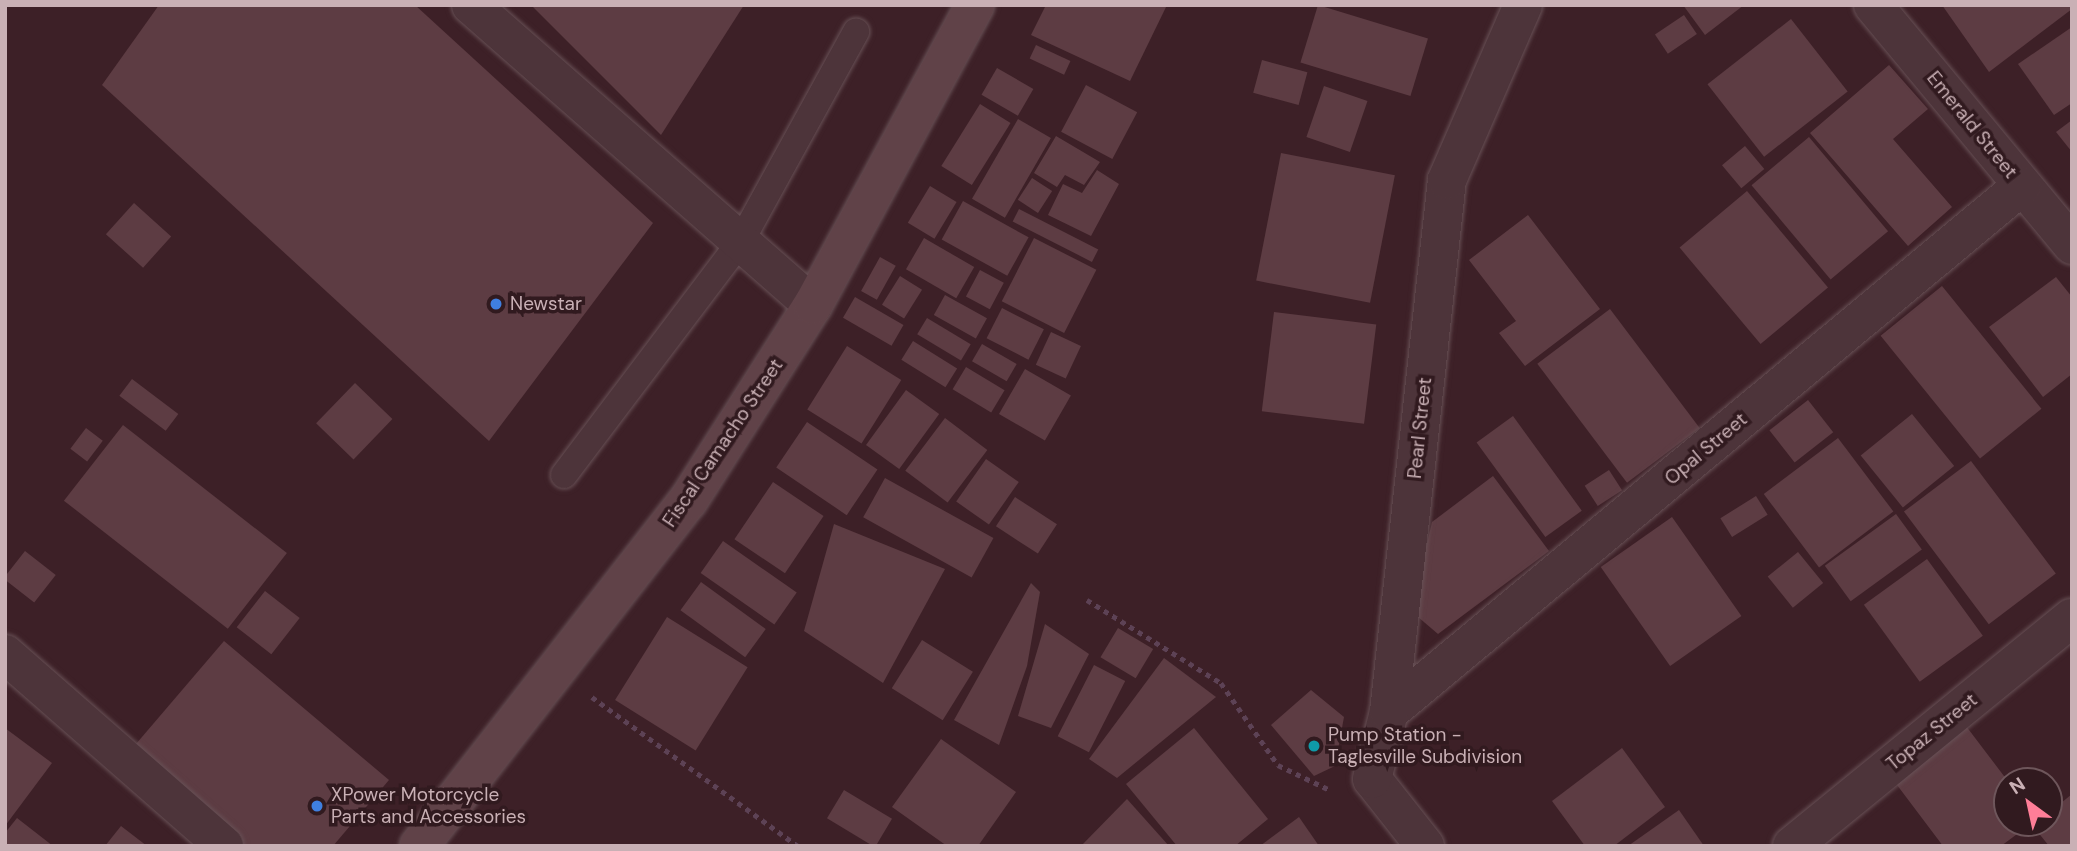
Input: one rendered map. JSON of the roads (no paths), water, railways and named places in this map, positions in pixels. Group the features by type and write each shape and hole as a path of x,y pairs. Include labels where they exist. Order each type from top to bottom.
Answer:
{"street":[{"path":"471,5 813,305"},
{"name":"Fiscal Camacho Street","path":"419,846 688,501 813,305 975,5"},
{"name":"Pearl Street","path":"1425,846 1372,779 1389,712 1447,180 1523,5"},
{"name":"Emerald Street","path":"1873,5 2072,245"},
{"name":"Opal Street","path":"1389,712 2022,186"},
{"name":"Topaz Street","path":"1792,846 2072,618"},
{"path":"5,654 225,846"}],"lane":[{"path":"564,475 741,241 856,32"}],"place":[{"name":"Newstar","path":"496,304"},
{"name":"Pump Station - Taglesville Subdivision","path":"1314,746"},
{"name":"XPower Motorcycle Parts and Accessories","path":"317,806"}]}
